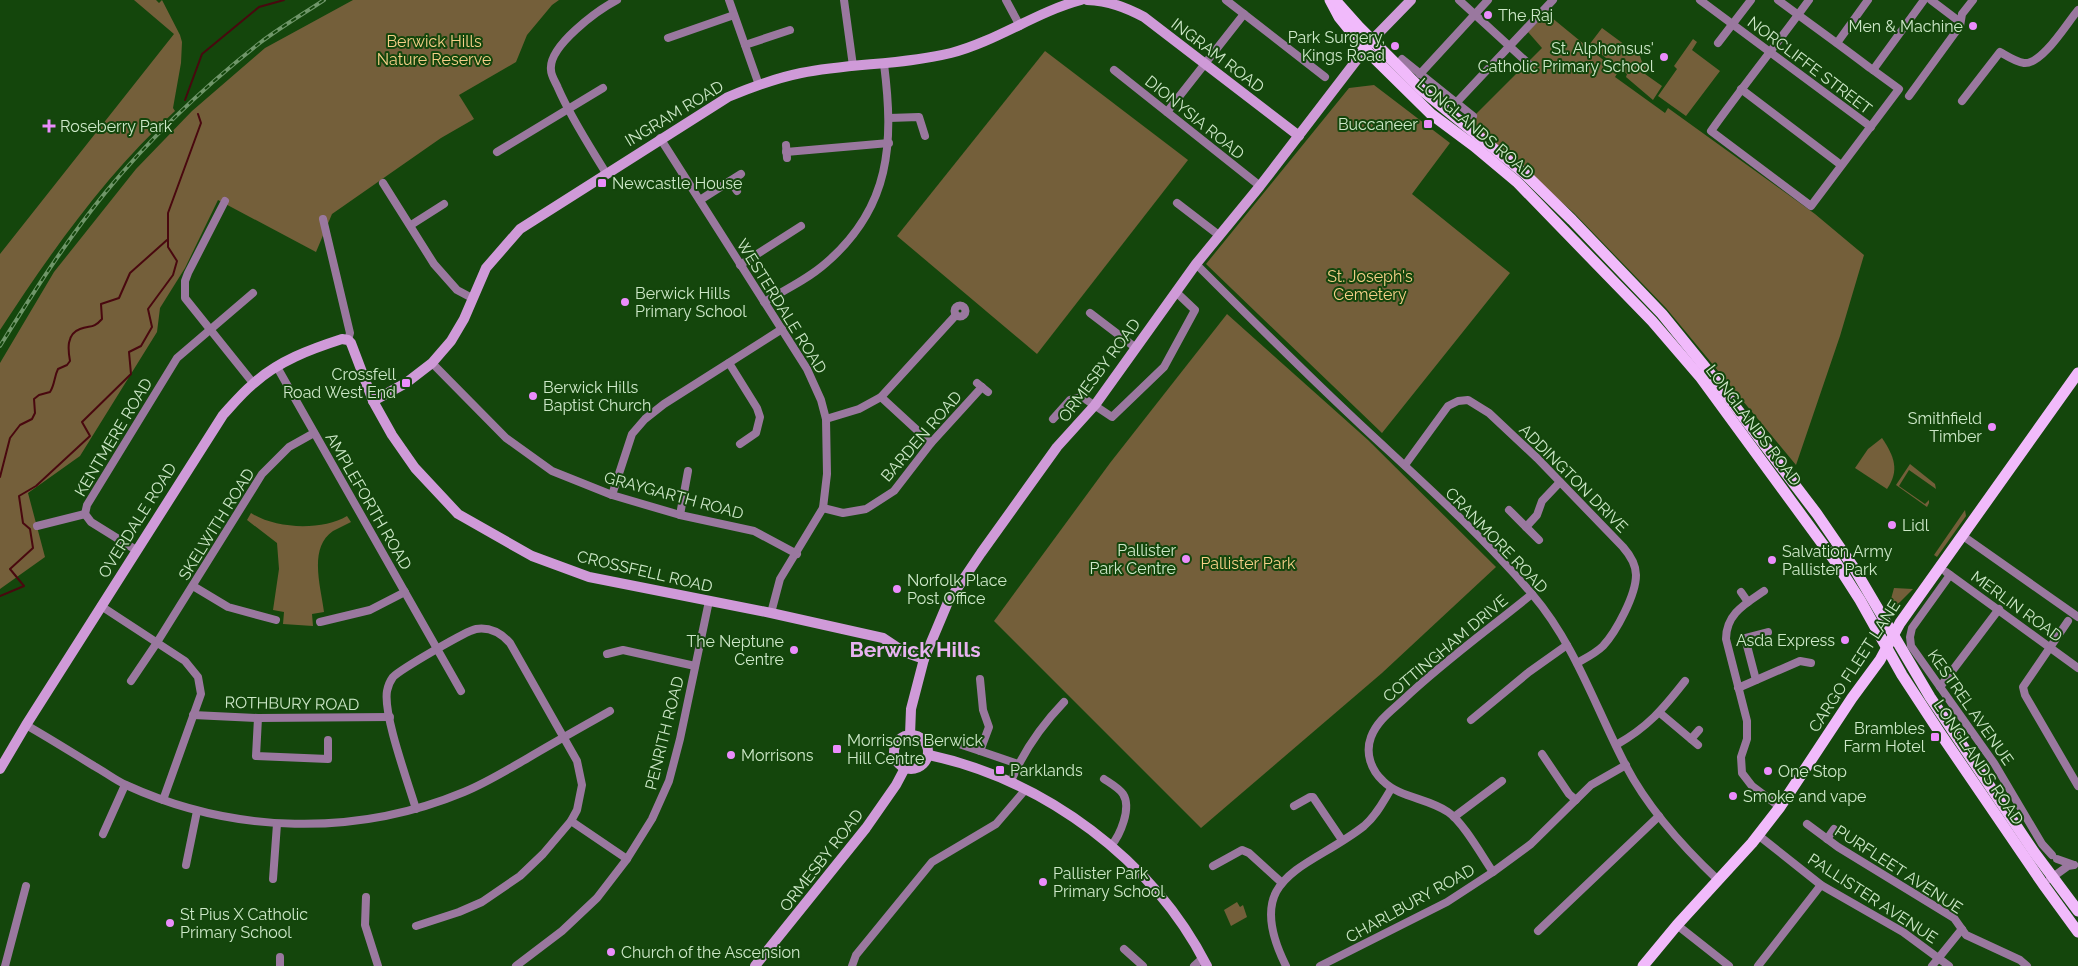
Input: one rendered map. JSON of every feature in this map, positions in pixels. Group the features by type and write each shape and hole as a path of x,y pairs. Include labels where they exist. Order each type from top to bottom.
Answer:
{"main road":[{"name":"LONGLANDS ROAD","path":"1330,0 1339,16 1369,45 1525,174 1578,226 1662,314 1709,372 1817,514 1854,568 1930,697 2056,874 2078,911"},
{"name":"LONGLANDS ROAD","path":"1335,0 1369,45 1431,114 1474,146 1517,182 1652,321 1700,378 1835,560 1940,733 2042,884 2078,932"},
{"name":"CARGO FLEET LANE","path":"1644,966 1780,808 1887,648 1900,624 2078,374"}],"street":[{"path":"606,173 568,110 550,71 551,60 570,34 603,8 617,0"},
{"path":"729,0 759,84"},
{"path":"844,0 853,66"},
{"path":"1006,0 1020,26"},
{"name":"INGRAM ROAD","path":"373,401 406,383 432,363 451,341 464,319 486,268 520,229 728,96 759,84 801,73 920,60 954,52 987,41 1061,5 1081,0"},
{"name":"INGRAM ROAD","path":"1087,0 1103,0 1125,6 1144,18 1299,136"},
{"path":"1226,0 1325,77"},
{"name":"ORMESBY ROAD","path":"910,735 912,709 924,659 948,602 1057,447 1095,405 1196,264 1260,186 1369,45 1411,0"},
{"path":"1459,0 1530,65"},
{"path":"1420,74 1488,0"},
{"path":"1456,103 1553,0"},
{"name":"NORCLIFFE STREET","path":"1700,0 1871,127"},
{"path":"1718,43 1751,0"},
{"path":"1778,0 1798,15 1837,43 1899,89 1811,206 1711,131 1741,89 1769,53 1798,15 1809,0"},
{"path":"1837,43 1868,0"},
{"path":"1873,70 1924,0"},
{"path":"1931,0 1960,22"},
{"path":"1909,96 1960,26 1962,14 1972,0"},
{"path":"1962,101 2000,52 2024,63 2033,62 2042,56 2078,10"},
{"path":"1167,112 1244,14"},
{"path":"668,38 734,15"},
{"path":"745,45 790,30"},
{"path":"1402,59 1473,116"},
{"path":"764,302 825,264 856,231 868,213 879,189 886,165 889,143 884,64"},
{"name":"DIONYSIA ROAD","path":"1114,70 1260,186"},
{"path":"497,152 603,88"},
{"path":"1741,89 1841,165"},
{"path":"888,118 919,117 925,136"},
{"name":"WESTERDALE ROAD","path":"660,138 811,377 821,400 826,419 827,474 823,508 780,580 771,613"},
{"path":"786,152 889,143"},
{"path":"700,200 741,174"},
{"path":"730,181 737,191"},
{"path":"383,183 411,224 434,264 457,290 472,298"},
{"path":"225,201 188,273 185,281 185,298 253,383"},
{"path":"1176,203 1220,236"},
{"path":"411,224 444,204"},
{"name":"CROSSFELL ROAD","path":"323,219 350,333 348,340 354,347 373,401 392,435 415,468 458,514 532,556 583,575 883,638 904,652 924,659"},
{"path":"740,265 801,226"},
{"name":"CRANMORE ROAD","path":"1196,264 1275,343 1486,544 1532,594 1577,663 1626,765 1643,794 1692,855 1718,880"},
{"path":"1053,419 1070,400 1082,397 1112,417 1164,367 1195,310 1176,292"},
{"name":"KENTMERE ROAD","path":"136,550 91,522 85,514 87,504 177,358 253,293"},
{"path":"1090,313 1136,348"},
{"path":"826,419 859,409 881,397 953,319"},
{"path":"612,495 632,434 645,418 782,329"},
{"name":"OVERDALE ROAD","path":"0,769 26,724 223,414 253,383 297,355 338,341 348,340"},
{"name":"GRAYGARTH ROAD","path":"432,363 506,438 552,471 612,495 680,515 754,531 797,554"},
{"path":"729,363 758,408 760,417 756,433 740,444"},
{"name":"AMPLEFORTH ROAD","path":"277,367 461,691"},
{"name":"BARDEN ROAD","path":"823,508 843,513 866,508 894,491 931,443 982,388"},
{"path":"881,397 931,443"},
{"name":"ADDINGTON DRIVE","path":"1405,465 1448,406 1458,401 1468,400 1488,413 1560,482 1623,547 1632,560 1636,575 1629,601 1612,634 1600,648 1577,663"},
{"name":"SKELWITH ROAD","path":"131,681 193,586 262,474 289,447 314,433"},
{"path":"680,515 688,471"},
{"path":"1526,527 1538,515 1542,501 1560,482"},
{"path":"1509,510 1539,540"},
{"path":"37,526 85,514"},
{"path":"1963,536 2078,617"},
{"name":"MERLIN ROAD","path":"1940,568 2078,668"},
{"name":"KESTREL AVENUE","path":"1950,575 1912,628 1911,646 1994,763 2042,844 2055,857 2076,865"},
{"path":"193,586 228,607 276,620"},
{"path":"1764,591 1731,617 1726,630 1726,639 1747,721 1747,739 1742,757 1742,774 1752,786 1780,808"},
{"path":"320,622 370,610 405,592"},
{"path":"1741,592 1748,602"},
{"name":"COTTINGHAM DRIVE","path":"1493,872 1454,817 1433,804 1391,789 1375,772 1370,762 1368,750 1371,736 1378,724 1425,679 1532,594"},
{"name":"PENRITH ROAD","path":"516,966 562,931 597,898 627,859 652,819 669,781 680,739 709,601"},
{"path":"101,606 156,644 185,661 198,677 200,694 163,800"},
{"path":"1940,688 1999,609"},
{"path":"2068,621 2023,687 2025,695 2078,786"},
{"path":"416,809 386,699 389,683 393,677 405,668 464,634 477,629 501,634 510,643 577,761 582,785 577,810 571,821 543,854 520,876 500,891 460,912 416,926"},
{"path":"1756,680 1745,638 1768,632"},
{"path":"1472,720 1518,680 1567,645"},
{"path":"607,654 623,650 695,666"},
{"path":"1738,688 1800,661 1811,663"},
{"path":"980,679 983,710 989,726 980,751"},
{"path":"1616,744 1639,731 1660,712 1685,680"},
{"path":"1011,781 1018,764 1039,729 1064,702"},
{"path":"26,724 125,785 163,800 197,811 277,824 327,824 386,816 442,801 487,781 610,711"},
{"path":"1660,712 1698,746"},
{"name":"ROTHBURY ROAD","path":"193,715 258,718 390,717"},
{"path":"258,718 256,756 328,760 328,740"},
{"path":"1691,739 1698,730"},
{"path":"910,735 923,740 929,754 922,766 915,769 905,768 898,764 894,751 899,740 910,735"},
{"path":"956,743 1018,764"},
{"path":"929,754 960,761 1011,781 1075,818 1111,846 1139,872 1186,928 1205,962 1194,966"},
{"path":"1542,754 1569,794 1576,800"},
{"name":"CHARLBURY ROAD","path":"1320,966 1439,906 1493,872 1531,844 1591,785 1626,765"},
{"name":"ORMESBY ROAD","path":"755,966 866,828 896,785 905,768"},
{"path":"1104,779 1122,793 1125,804 1122,830 1111,846"},
{"path":"1454,817 1502,781"},
{"path":"103,834 125,785"},
{"path":"852,966 856,955 922,871 942,855 996,824 1026,789"},
{"path":"1286,966 1272,932 1270,914 1281,882 1299,866 1365,825 1372,818 1391,789"},
{"path":"1294,806 1310,796 1313,797 1342,840"},
{"path":"186,865 197,811"},
{"path":"1538,931 1659,816"},
{"path":"571,821 627,859"},
{"path":"273,879 277,824"},
{"name":"PURFLEET AVENUE","path":"1807,824 1827,839 1954,918 1966,935 2020,960 2027,966"},
{"path":"1827,839 1834,828"},
{"name":"PALLISTER AVENUE","path":"1758,835 1821,885 1903,932 1948,966"},
{"path":"1213,866 1242,850 1281,882"},
{"path":"2042,884 2056,874 2076,865"},
{"path":"1758,966 1821,885"},
{"path":"5,966 26,886"},
{"path":"366,897 365,925 378,966"},
{"path":"1678,925 1729,966"},
{"path":"1932,966 1962,929"},
{"path":"1124,949 1143,966"},
{"path":"280,957 280,966"}],"green space":[{"path":"134,0 156,0 159,3 162,0 180,35 182,42 181,63 173,108 175,111 150,135 103,187 39,272 0,330 0,254 174,34"},
{"name":"Berwick Hills Nature Reserve","path":"353,0 559,0 552,5 527,35 516,62 459,95 474,119 441,138 332,214 316,252 218,200 185,268 160,308 157,332 80,456 28,493 45,557 0,589 0,363 54,272 136,169 192,111 265,48"},
{"path":"1546,13 1618,72 1615,77 1665,113 1668,108 1815,214 1864,255 1840,336 1796,465 1666,308 1574,213 1469,121 1542,48 1528,32"},
{"path":"1602,28 1640,56 1642,62 1650,68 1645,74 1662,86 1653,100 1626,77 1627,74 1589,45"},
{"path":"1693,39 1697,42 1692,50 1720,71 1686,116 1658,96 1677,69 1674,66"},
{"path":"1045,51 1188,160 1037,354 897,236"},
{"name":"St. Joseph's Cemetery","path":"1374,85 1450,143 1412,194 1510,273 1382,433 1206,264 1349,88"},
{"name":"Pallister Park","path":"1227,314 1368,440 1496,567 1382,673 1201,828 994,621 1110,463"},
{"path":"1882,438 1890,451 1894,463 1893,476 1887,489 1855,468 1868,449"},
{"path":"1910,464 1935,484 1936,489 1909,470 1899,486 1925,504 1929,500 1927,507 1896,485"},
{"path":"1965,510 1966,516 1937,557 1934,555"},
{"path":"251,513 285,525 312,526 337,521 347,516 351,522 333,531 325,538 321,547 318,568 324,612 312,614 313,626 283,624 284,612 273,610 279,569 277,543 247,520"},
{"path":"1894,588 1913,589 1895,607 1891,599"},
{"path":"1237,902 1240,907 1243,905 1247,917 1231,926 1224,910"}],"waterway":[{"path":"185,100 202,54 259,7 284,0"},
{"path":"0,596 24,586 10,569 33,548 30,529 23,523 19,496 36,486 90,436 82,422 131,374 129,352 141,346 152,327 148,309 173,275 177,261 168,247 168,213 201,123 198,114"},
{"path":"0,477 10,438 20,425 32,419 35,413 34,399 39,395 50,392 58,369 67,365 70,361 69,343 72,335 75,331 94,326 99,322 102,319 101,304 119,298 130,273 167,240"}],"railway":[{"path":"0,346 63,249 105,193 140,152 179,113 240,59 269,36 324,0"}],"place":[{"name":"The Raj","path":"1488,15"},
{"name":"Men & Machine","path":"1973,26"},
{"name":"Park Surgery, Kings Road","path":"1395,46"},
{"name":"St. Alphonsus' Catholic Primary School","path":"1664,57"},
{"name":"Buccaneer","path":"1428,124"},
{"name":"Roseberry Park","path":"49,126"},
{"name":"Newcastle House","path":"602,183"},
{"name":"Berwick Hills Primary School","path":"625,302"},
{"name":"Crossfell Road West End","path":"406,383"},
{"name":"Berwick Hills Baptist Church","path":"533,396"},
{"name":"Smithfield Timber","path":"1992,427"},
{"name":"Lidl","path":"1892,525"},
{"name":"Pallister Park Centre","path":"1186,559"},
{"name":"Salvation Army Pallister Park","path":"1772,560"},
{"name":"Norfolk Place Post Office","path":"897,589"},
{"name":"Asda Express","path":"1845,640"},
{"name":"The Neptune Centre","path":"794,650"},
{"name":"Brambles Farm Hotel","path":"1935,737"},
{"name":"Morrisons Berwick Hill Centre","path":"837,749"},
{"name":"Morrisons","path":"731,755"},
{"name":"Parklands","path":"1000,770"},
{"name":"One Stop","path":"1768,771"},
{"name":"Smoke and vape","path":"1733,796"},
{"name":"Pallister Park Primary School","path":"1043,882"},
{"name":"St Pius X Catholic Primary School","path":"170,923"},
{"name":"Church of the Ascension","path":"611,952"}],"district":[{"name":"Berwick Hills","path":"915,650"}]}
